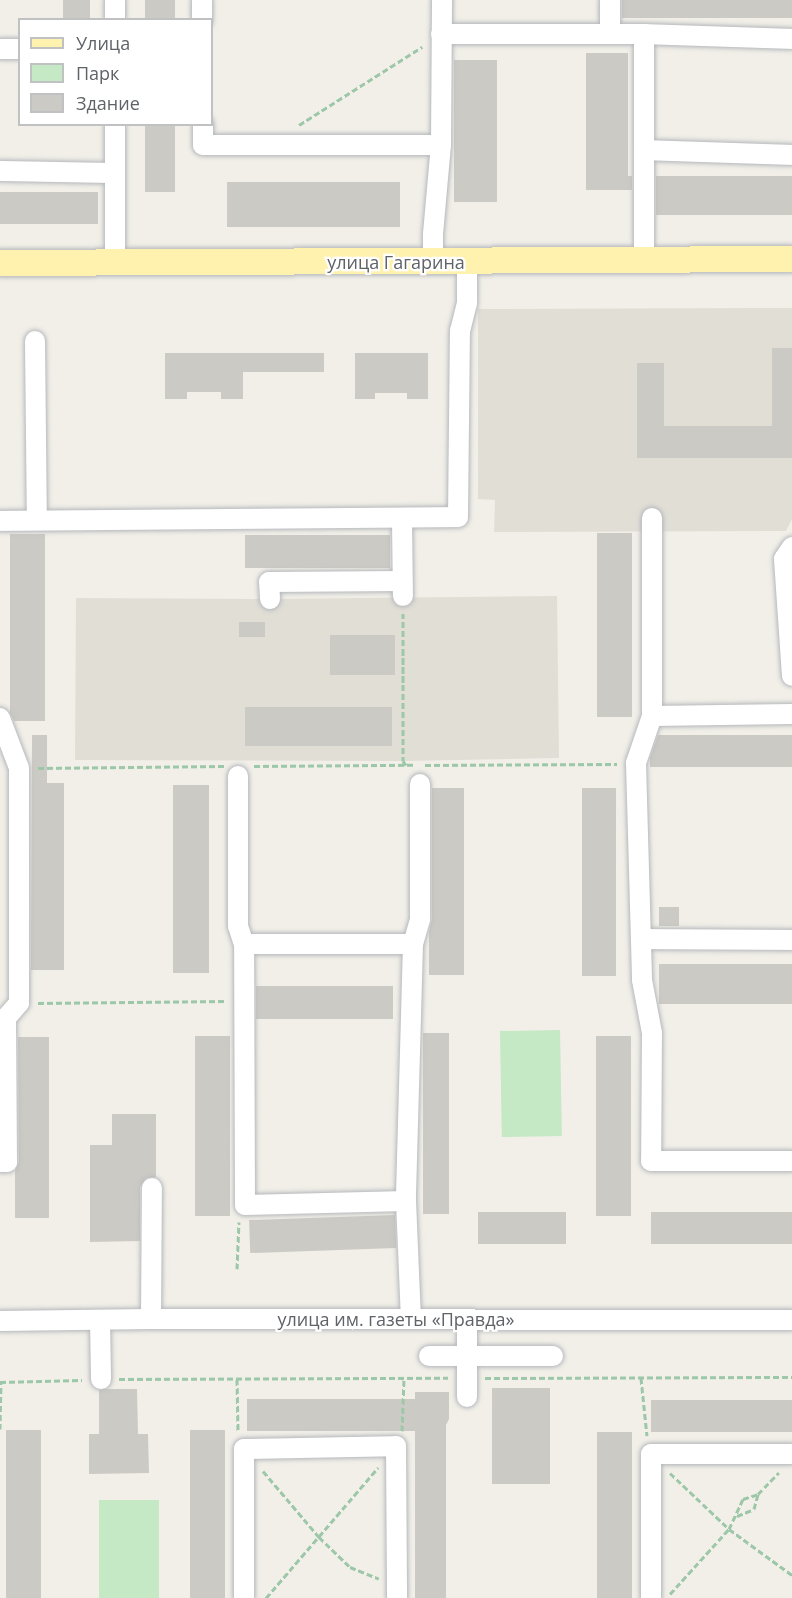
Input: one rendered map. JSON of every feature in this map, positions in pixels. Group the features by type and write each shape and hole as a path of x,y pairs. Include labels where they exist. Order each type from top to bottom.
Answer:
{"main road":[{"name":"улица Гагарина","path":"0,263 644,262 792,259"}],"street":[{"path":"115,0 115,18"},
{"path":"202,0 202,18"},
{"path":"433,262 432,234 441,145 442,0"},
{"path":"610,0 610,34"},
{"path":"441,34 644,34 792,39"},
{"path":"644,34 644,262"},
{"path":"0,49 18,49"},
{"path":"115,126 115,264"},
{"path":"203,126 203,145 441,145"},
{"path":"644,150 792,155"},
{"path":"0,171 115,173"},
{"path":"0,521 458,517 459,331 467,303 466,262"},
{"path":"35,341 37,519"},
{"path":"652,518 652,716 636,764 642,980 652,1034 651,1161 792,1161"},
{"path":"270,599 269,582 402,589 402,519"},
{"path":"792,547 784,559 792,676"},
{"path":"652,716 792,714"},
{"path":"0,718 19,768 10,943 19,1003 6,1018 7,1162 0,1162"},
{"path":"240,770 238,926 244,944 244,1205 406,1201"},
{"path":"411,1318 406,1201 413,944 420,919 420,784"},
{"path":"642,939 792,940"},
{"path":"244,944 413,944"},
{"path":"151,1318 152,1188"},
{"name":"улица им. газеты «Правда»","path":"0,1321 151,1318 792,1320"},
{"path":"100,1320 101,1379"},
{"path":"467,1320 467,1388"},
{"path":"429,1356 553,1356"},
{"path":"244,1598 244,1449 396,1446 397,1592"},
{"path":"651,1598 651,1454 789,1460"}],"path":[{"path":"297,126 441,34"},
{"path":"402,589 403,761 420,784"},
{"path":"19,768 240,770 406,765 636,764"},
{"path":"19,1003 244,1001"},
{"path":"237,1269 239,1213 244,1205"},
{"path":"0,1429 0,1382 101,1379 404,1378 467,1388 641,1378 792,1377"},
{"path":"266,1598 396,1446 403,1428 404,1378"},
{"path":"641,1378 644,1422 651,1454 729,1529 792,1575"},
{"path":"237,1379 238,1440 244,1449 319,1537 350,1568 397,1592"},
{"path":"737,1516 754,1509 758,1494 789,1460"},
{"path":"667,1598 729,1529 743,1499 758,1494"}],"shaded area":[{"path":"792,308 792,519 786,531 494,532 495,500 478,499 478,309"},
{"path":"557,596 559,758 403,761 75,760 76,598 270,599"}],"green space":[{"path":"560,1030 562,1136 502,1137 500,1031"},
{"path":"99,1500 159,1500 159,1598 99,1598"}],"building":[{"path":"63,0 90,0 90,18 63,18"},
{"path":"145,0 175,0 175,18 145,18"},
{"path":"622,0 792,0 792,18 622,18"},
{"path":"586,53 628,53 628,176 632,176 632,190 586,190"},
{"path":"454,60 497,60 497,202 454,202"},
{"path":"145,126 175,126 175,192 145,192"},
{"path":"656,176 792,176 792,215 656,215"},
{"path":"227,182 400,182 400,227 227,227"},
{"path":"0,192 98,192 98,224 0,224"},
{"path":"772,348 792,348 792,458 637,458 637,363 664,363 664,426 772,426"},
{"path":"165,353 324,353 324,372 243,372 243,399 221,399 221,392 187,392 187,399 165,399"},
{"path":"355,353 428,353 428,399 407,399 407,393 375,393 375,399 355,399"},
{"path":"597,533 632,533 632,717 597,717"},
{"path":"10,534 45,534 45,721 14,721 10,713"},
{"path":"245,535 390,535 390,568 245,568"},
{"path":"239,622 265,622 265,637 239,637"},
{"path":"330,635 395,635 395,675 330,675"},
{"path":"245,707 392,707 392,746 245,746"},
{"path":"32,735 47,735 47,783 64,783 64,970 31,970"},
{"path":"658,735 792,735 792,767 650,767 650,758"},
{"path":"173,785 209,785 209,973 173,973"},
{"path":"432,788 464,788 464,975 429,975 429,932 432,919"},
{"path":"582,788 616,788 616,976 582,976"},
{"path":"659,907 679,907 679,926 659,926"},
{"path":"659,964 792,964 792,1004 659,1004"},
{"path":"256,986 393,986 393,1019 256,1019"},
{"path":"423,1033 449,1033 449,1214 423,1214"},
{"path":"195,1036 230,1036 230,1216 195,1216"},
{"path":"596,1036 631,1036 631,1216 596,1216"},
{"path":"18,1037 49,1037 49,1218 15,1218 15,1171 19,1162"},
{"path":"112,1114 156,1114 156,1177 146,1178 140,1187 140,1241 90,1242 90,1145 112,1145"},
{"path":"478,1212 566,1212 566,1244 478,1244"},
{"path":"651,1212 792,1212 792,1244 651,1244"},
{"path":"395,1215 396,1248 250,1253 249,1220"},
{"path":"492,1388 550,1388 550,1484 492,1484"},
{"path":"137,1389 138,1434 148,1434 149,1473 89,1474 89,1434 99,1434 99,1390"},
{"path":"415,1392 449,1392 449,1419 446,1425 446,1598 415,1598 415,1431 247,1431 247,1399 415,1399"},
{"path":"651,1400 792,1400 792,1432 651,1432"},
{"path":"6,1430 41,1430 41,1598 6,1598"},
{"path":"190,1430 225,1430 225,1598 190,1598"},
{"path":"597,1432 632,1432 632,1598 597,1598"}]}
